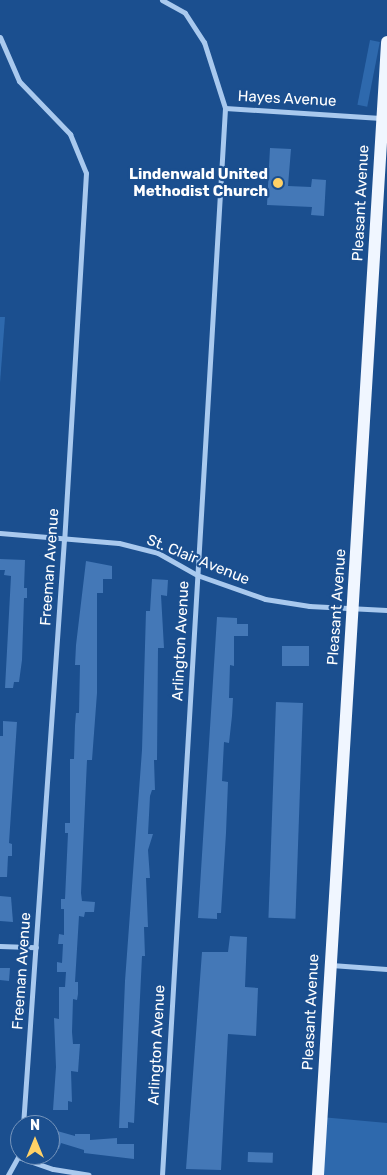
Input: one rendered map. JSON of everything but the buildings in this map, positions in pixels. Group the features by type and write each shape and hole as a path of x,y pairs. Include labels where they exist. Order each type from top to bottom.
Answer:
{"main road":[{"name":"Pleasant Avenue","path":"318,1175 385,118 387,42"}],"street":[{"name":"Hayes Avenue","path":"162,0 185,13 204,42 225,108 385,118"},
{"name":"Freeman Avenue","path":"0,36 19,81 70,134 86,173 64,539 24,1115"},
{"name":"Arlington Avenue","path":"162,1175 225,108"},
{"name":"St. Clair Avenue","path":"0,533 120,543 158,553 197,574 265,599 387,610"},
{"path":"0,946 36,947"},
{"path":"330,965 387,969"},
{"path":"41,1165 53,1169 89,1175"}],"shaded area":[{"path":"370,40 380,42 367,107 357,105"},
{"path":"0,317 5,317 0,383"},
{"path":"321,1117 387,1123 387,1175 318,1175"}],"place":[{"name":"Lindenwald United Methodist Church","path":"278,183"}]}
